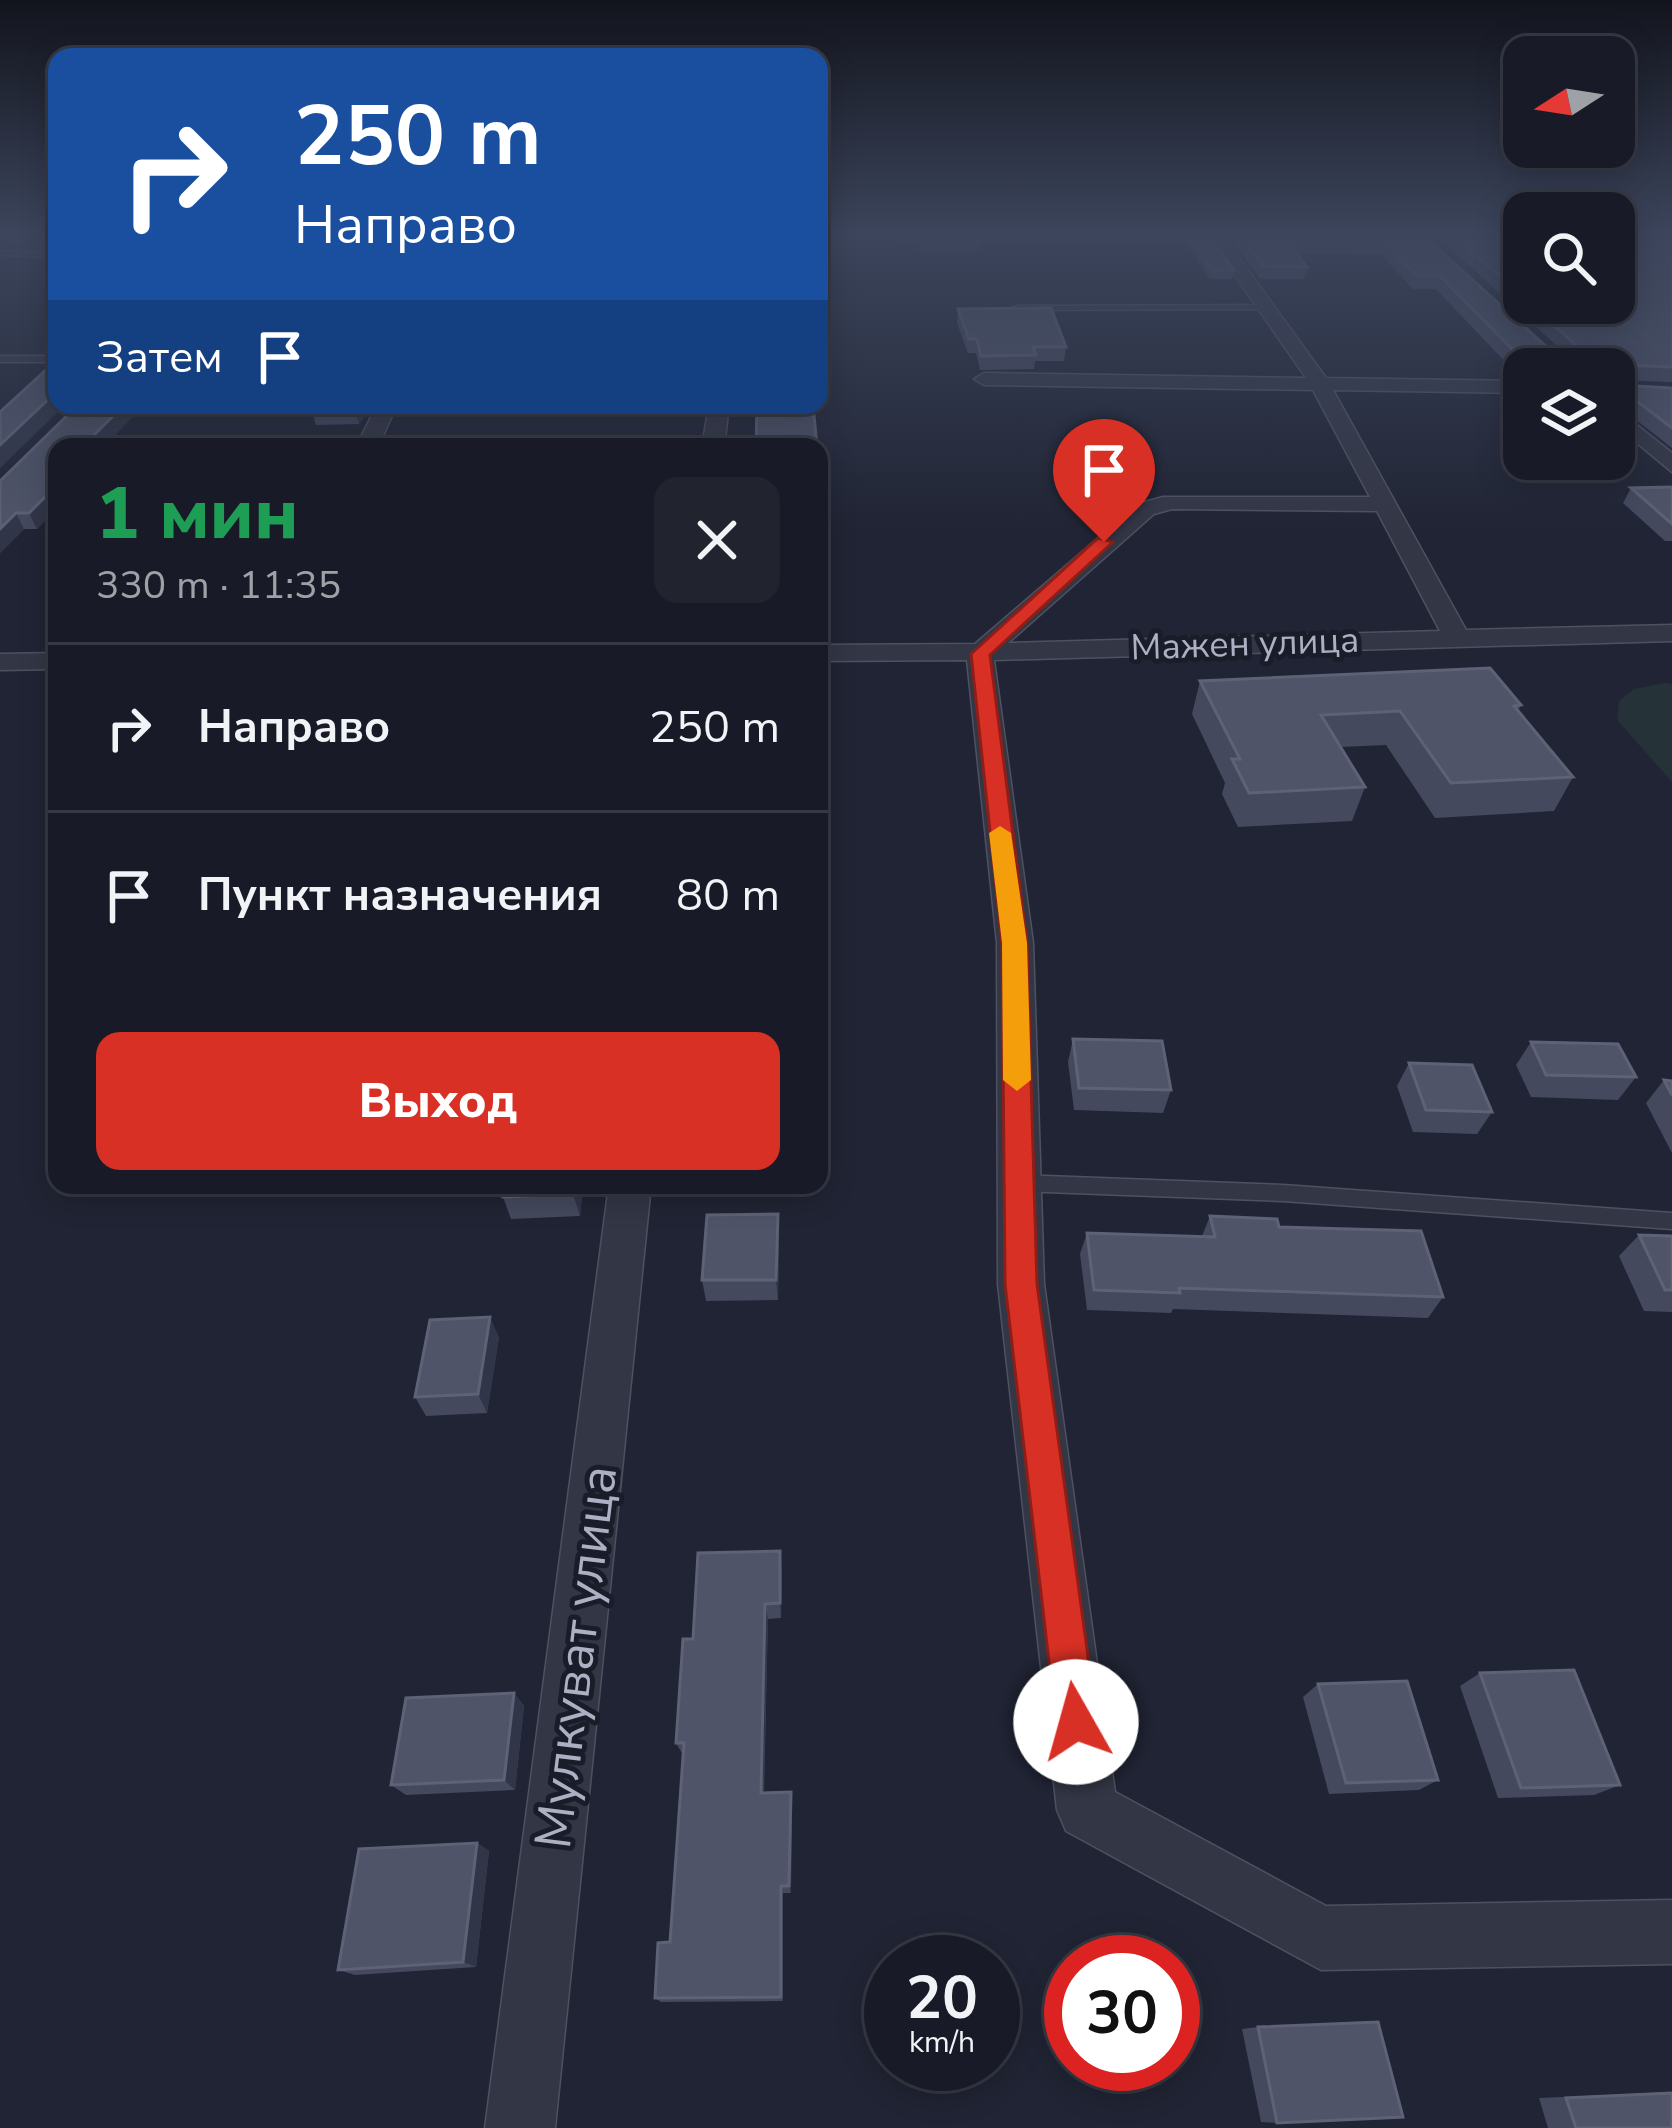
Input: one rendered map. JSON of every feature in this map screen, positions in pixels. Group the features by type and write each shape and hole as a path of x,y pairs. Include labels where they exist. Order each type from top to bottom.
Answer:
{"street":[{"path":"1285,333 1319,382 1456,636"},
{"path":"984,380 1503,387"},
{"path":"1635,431 1672,465"},
{"path":"1385,504 1216,501 1146,508 980,654 1015,943 1021,1284 1088,1810 1321,1938 1672,1932"},
{"name":"Мажен улица","path":"828,652 980,654 1672,633"},
{"path":"0,662 48,661"},
{"name":"Мулкуват улица","path":"520,2128 629,1194"}],"lane":[{"path":"0,358 48,359"},
{"path":"1019,1183 1283,1193 1672,1221"}],"shaded area":[{"path":"1672,684 1672,782 1617,720 1619,701 1634,689"}],"building":[{"path":"967,333 1061,333 1066,347 1033,347 1036,355 981,356 977,339 969,339"},
{"path":"1497,333 1532,333 1548,348 1511,348"},
{"path":"1563,333 1672,333 1672,367 1635,366 1635,348 1579,348"},
{"path":"48,368 48,400 0,445 0,412"},
{"path":"1635,386 1672,388 1672,428 1635,400"},
{"path":"69,414 115,414 91,438 48,438 48,494 29,513 16,513 0,529 0,481"},
{"path":"757,414 814,414 816,438 756,438"},
{"path":"1672,487 1672,524 1631,488"},
{"path":"1490,668 1521,705 1514,706 1573,777 1451,783 1400,711 1321,715 1365,787 1249,793 1232,759 1240,759 1200,681"},
{"path":"1073,1039 1162,1041 1171,1090 1079,1088"},
{"path":"1531,1042 1618,1044 1636,1077 1546,1075"},
{"path":"1409,1063 1472,1065 1492,1112 1426,1110"},
{"path":"504,1194 573,1194 503,1197"},
{"path":"778,1214 776,1280 702,1280 707,1215"},
{"path":"1210,1216 1277,1219 1279,1227 1421,1231 1443,1297 1179,1288 1180,1293 1094,1290 1087,1233 1215,1237"},
{"path":"1639,1235 1672,1236 1672,1290 1665,1290"},
{"path":"490,1317 478,1394 415,1397 430,1320"},
{"path":"780,1551 780,1603 765,1604 761,1793 791,1792 789,1886 781,1886 781,1997 655,1998 658,1943 670,1942 684,1743 676,1743 683,1639 693,1639 698,1553"},
{"path":"1574,1670 1620,1785 1521,1788 1480,1673"},
{"path":"1407,1681 1438,1780 1346,1783 1318,1684"},
{"path":"514,1693 504,1780 391,1785 406,1698"},
{"path":"477,1843 463,1962 338,1970 359,1849"},
{"path":"1378,2022 1403,2117 1277,2123 1258,2027"},
{"path":"1672,2093 1672,2128 1576,2128 1566,2098"}],"slow traffic":[{"path":"1000,833 1015,943 1017,1080"}],"route":[{"path":"1076,1722 1021,1284 1015,943 980,654 1104,542"}]}
